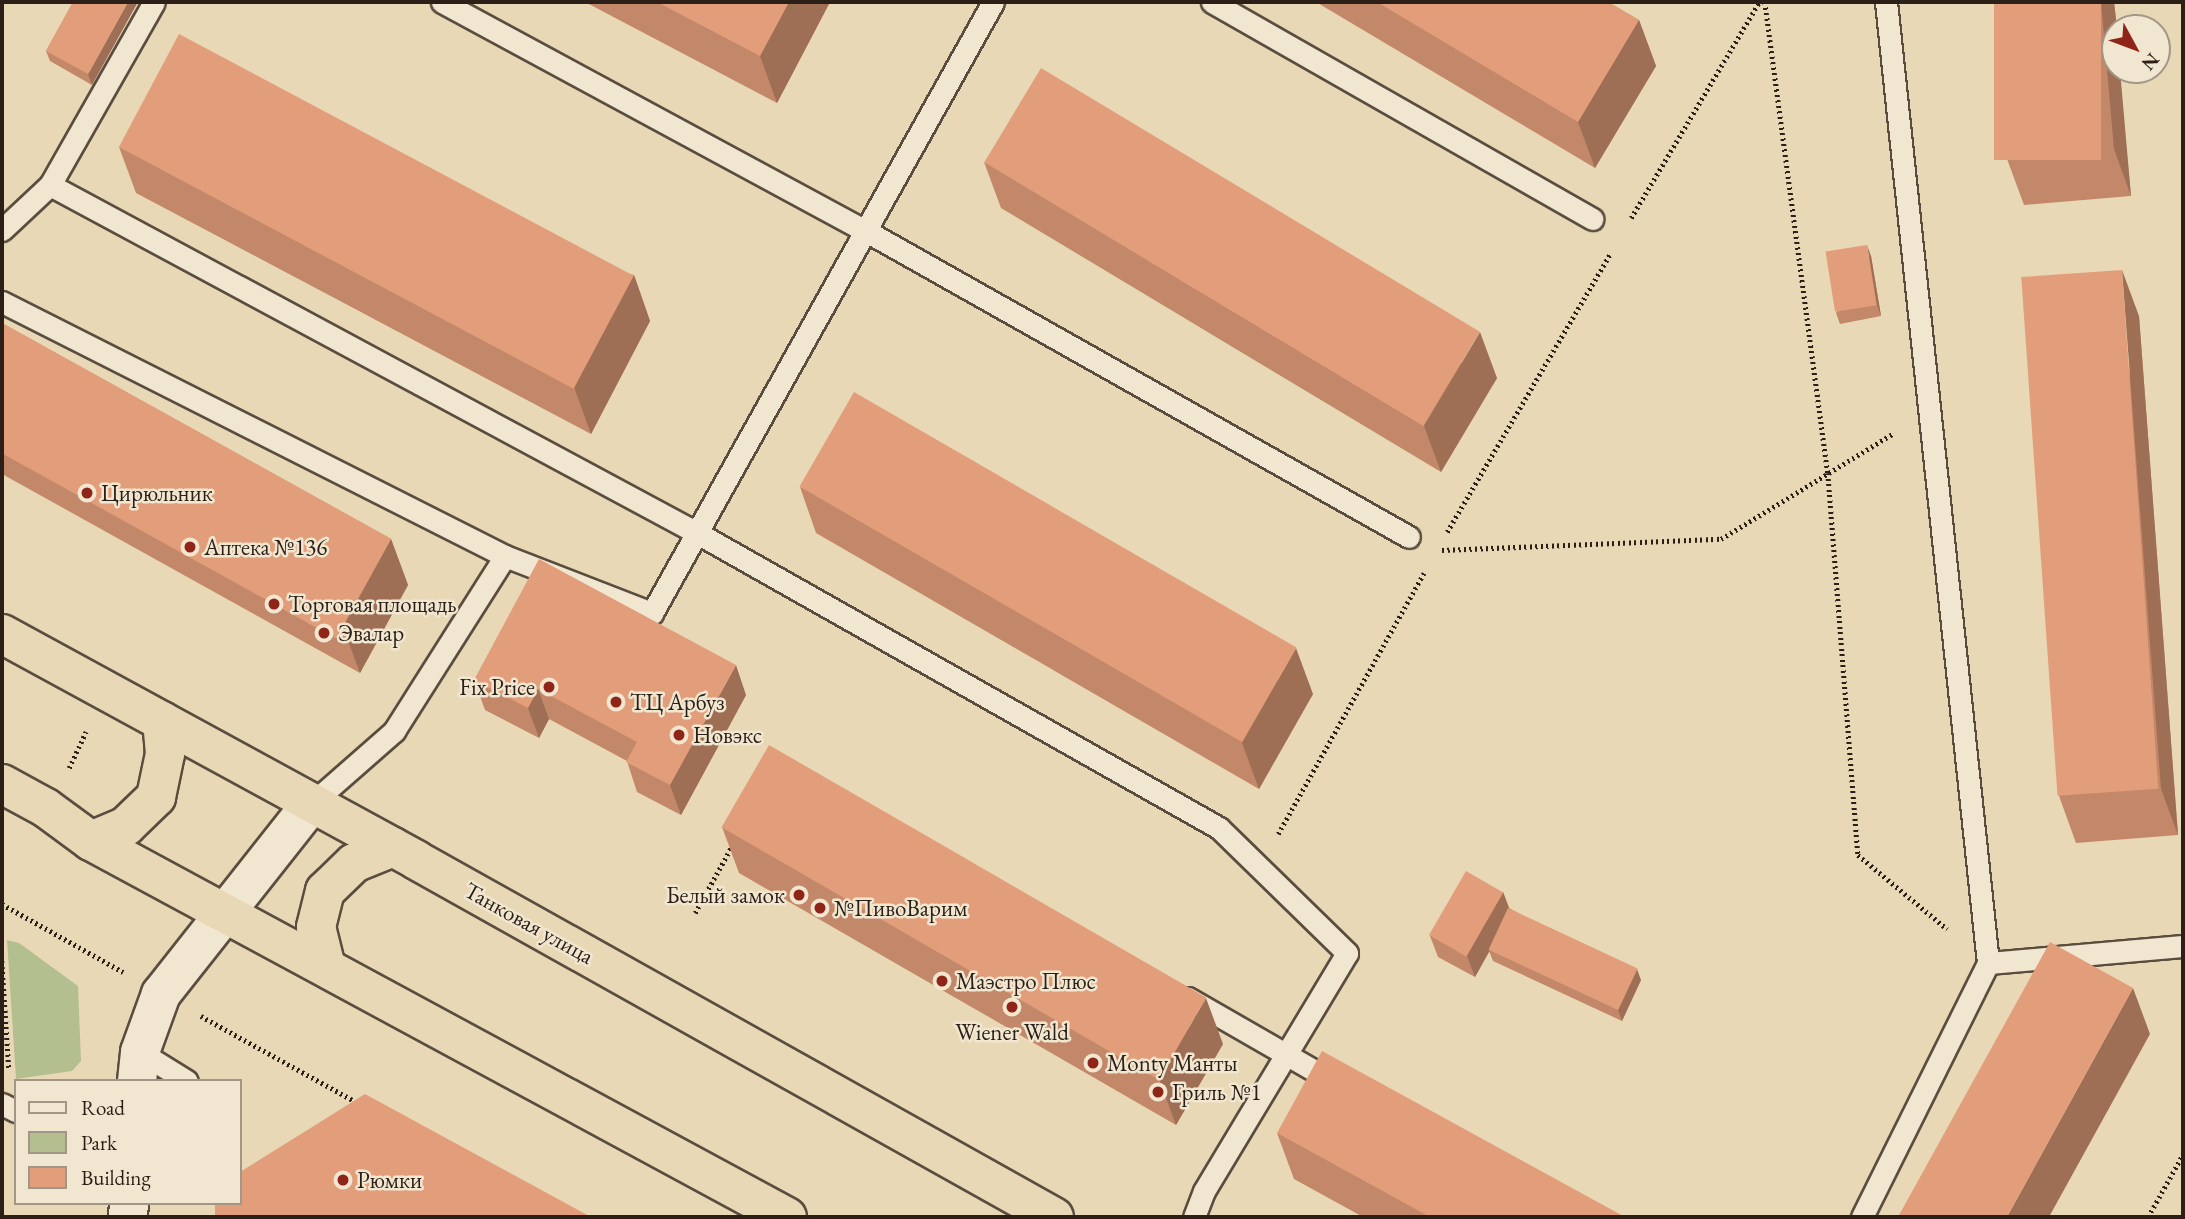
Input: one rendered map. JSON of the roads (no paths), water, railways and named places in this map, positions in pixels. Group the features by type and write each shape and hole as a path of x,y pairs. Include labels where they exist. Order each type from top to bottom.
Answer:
{"highway":[{"name":"Танковая улица","path":"2,634 393,847 1054,1217"},
{"path":"91,842 127,826 156,797 165,754 162,721"},
{"path":"2,784 46,808 91,842 787,1217"},
{"path":"326,967 316,927 325,891 354,863 393,847"}],"street":[{"path":"138,1067 161,994 311,804"}],"lane":[{"path":"2,230 50,185 154,2"},
{"path":"442,2 866,231 1409,537"},
{"path":"2,302 505,556 652,613 699,534 993,2"},
{"path":"1212,2 1593,219"},
{"path":"1862,1217 1988,963 1932,410 1886,2"},
{"path":"50,185 699,534 1219,828 1347,953 1204,1191 1194,1217"},
{"path":"311,804 394,731 505,556"},
{"path":"1988,963 2183,946"},
{"path":"1165,984 1357,1094"},
{"path":"138,1067 180,1079"}],"place":[{"name":"Цирюльник","path":"87,493"},
{"name":"Аптека №136","path":"190,547"},
{"name":"Торговая площадь","path":"274,604"},
{"name":"Эвалар","path":"324,633"},
{"name":"Fix Price","path":"549,687"},
{"name":"ТЦ Арбуз","path":"616,702"},
{"name":"Новэкс","path":"679,735"},
{"name":"Белый замок","path":"799,895"},
{"name":"№ПивоВарим","path":"820,908"},
{"name":"Маэстро Плюс","path":"942,981"},
{"name":"Wiener Wald","path":"1012,1007"},
{"name":"Monty Манты","path":"1093,1063"},
{"name":"Гриль №1","path":"1158,1092"},
{"name":"Рюмки","path":"343,1180"}]}
